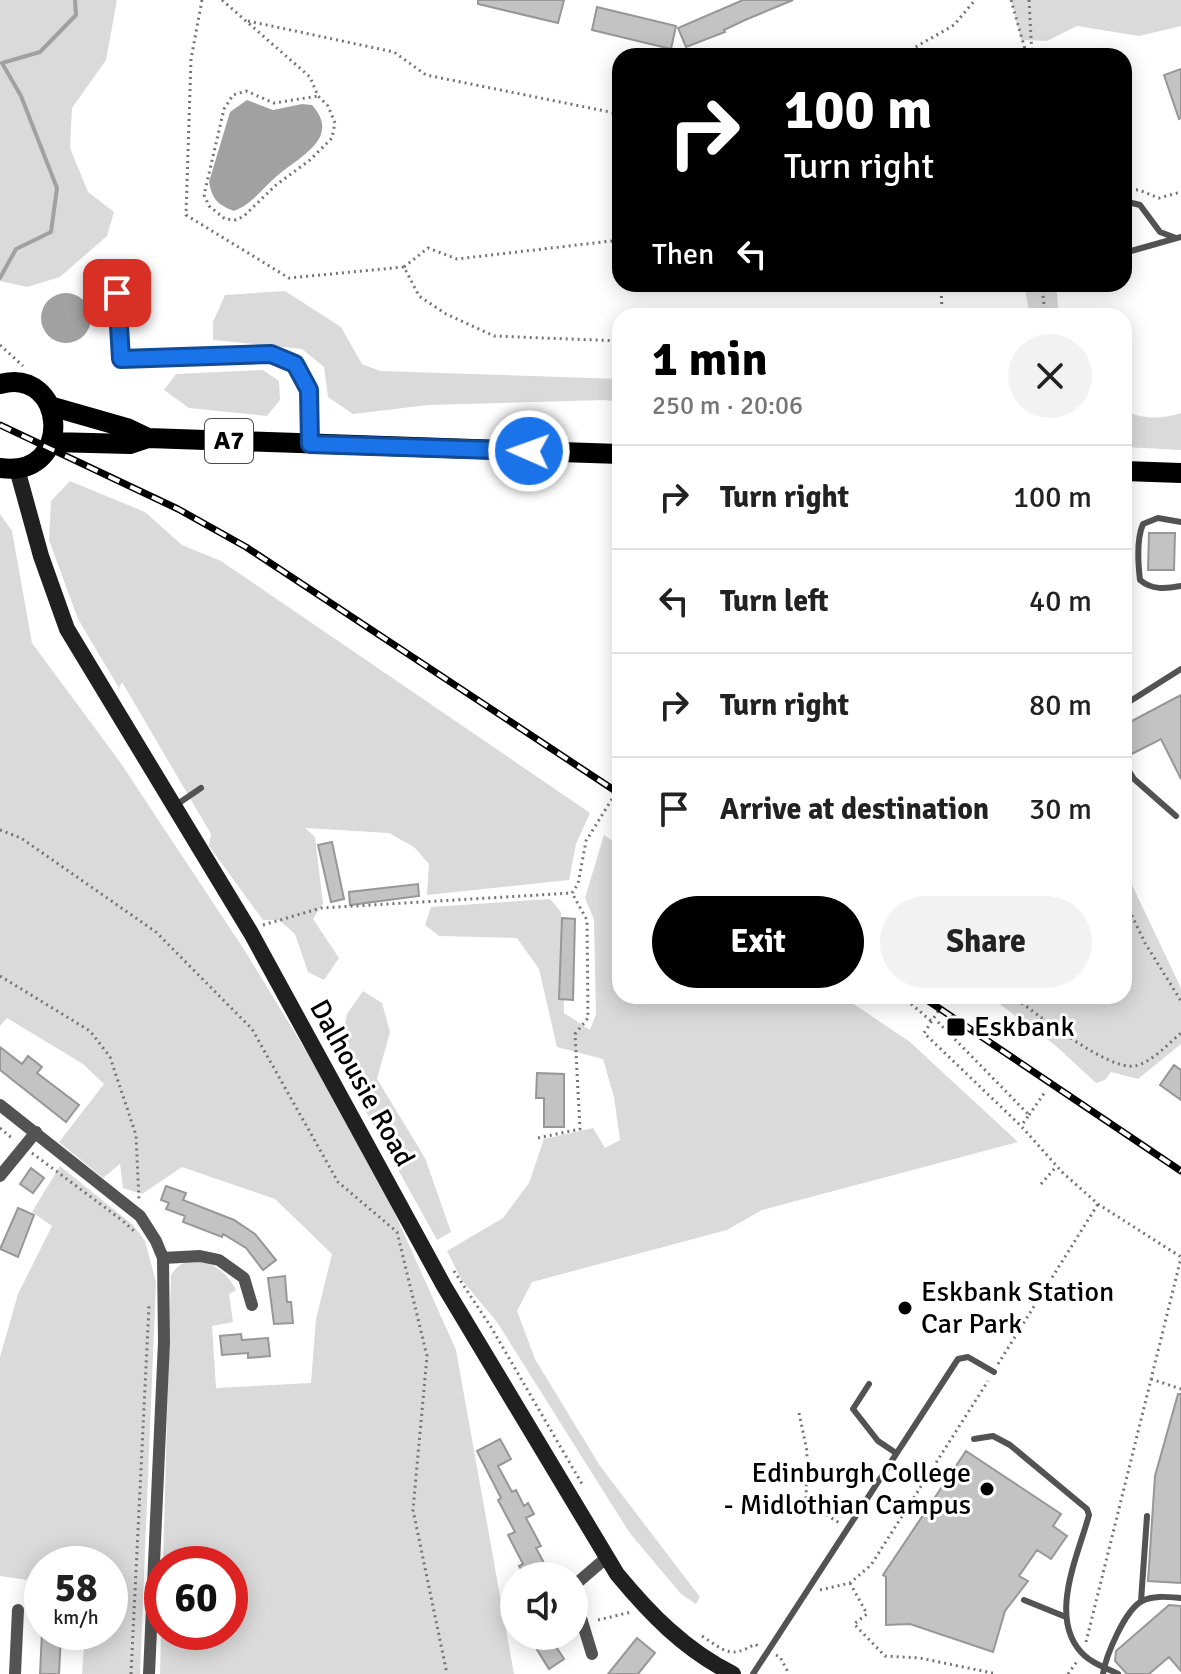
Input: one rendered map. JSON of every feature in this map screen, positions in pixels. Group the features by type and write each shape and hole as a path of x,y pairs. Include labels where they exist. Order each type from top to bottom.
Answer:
{"main road":[{"name":"A7","path":"2,378 38,391 50,406 127,428 148,438"},
{"path":"8,468 40,458 52,442 54,421 50,406"},
{"name":"A7","path":"52,442 130,444 148,438 612,454"},
{"name":"Dalhousie Road","path":"8,468 67,629 251,933 444,1286 606,1558 646,1609 682,1643 733,1674"},
{"path":"1132,471 1181,473"}],"street":[{"path":"0,1105 140,1216 163,1258 164,1342 149,1674"},
{"path":"0,1176 36,1132"},
{"path":"163,1258 200,1256 219,1260 244,1278 252,1305"},
{"path":"588,1574 606,1558"},
{"path":"15,1674 18,1610"},
{"path":"588,1623 598,1620"},
{"path":"588,1641 592,1654"}],"lane":[{"path":"1132,203 1140,205 1160,232 1178,238"},
{"path":"1132,251 1178,238"},
{"path":"117,293 121,359 271,354 295,364 309,390 310,444"},
{"path":"1181,522 1158,518 1143,524 1139,532 1139,569 1140,580 1148,587 1181,586"},
{"path":"1132,700 1181,669"},
{"path":"1132,776 1176,816"},
{"path":"173,807 201,788"},
{"path":"753,1674 958,1359 968,1357 994,1372"},
{"path":"869,1384 853,1409 878,1441 896,1453"},
{"path":"974,1439 993,1436 1010,1445 1087,1509 1089,1515 1066,1600 1066,1617 1082,1654 1104,1671 1118,1674"},
{"path":"1104,1671 1116,1634 1141,1601 1147,1516"},
{"path":"1141,1601 1157,1597 1181,1598"},
{"path":"1024,1600 1066,1617"}],"path":[{"path":"202,0 191,59 186,215 289,278 404,267 428,248 457,259 612,241"},
{"path":"222,0 310,77 335,123 332,138 244,216 236,220 225,219 216,213 204,195 224,109 233,95 246,91 274,103 318,96"},
{"path":"914,48 954,25 975,0"},
{"path":"1011,0 1026,48"},
{"path":"1029,0 1029,48"},
{"path":"244,20 394,52 426,75 612,112"},
{"path":"1132,190 1159,198 1181,192"},
{"path":"404,267 419,296 446,314 494,336 612,341"},
{"path":"0,345 31,373"},
{"path":"572,893 578,884 586,841 612,798"},
{"path":"0,830 21,838 156,932 252,1029 338,1182 397,1232 427,1356 413,1510 447,1674"},
{"path":"262,926 321,908 572,893"},
{"path":"538,1138 580,1129 575,1034 588,1018 587,920 572,893"},
{"path":"1132,916 1181,1001"},
{"path":"0,976 90,1031 110,1057 136,1135 140,1216"},
{"path":"911,1004 931,1021"},
{"path":"943,1004 924,1033 1098,1204 1181,1257 1082,1654 1068,1674"},
{"path":"1024,1004 1100,1057 1122,1065 1134,1066 1148,1060 1181,1033"},
{"path":"938,1022 1029,1115"},
{"path":"1021,1126 1045,1092"},
{"path":"0,1128 123,1221 139,1237"},
{"path":"1041,1184 1057,1165"},
{"path":"805,1594 850,1583 871,1565 1098,1204"},
{"path":"447,1260 491,1327 585,1489"},
{"path":"131,1674 149,1304"},
{"path":"1151,1379 1181,1389"},
{"path":"799,1413 807,1451 806,1502 847,1528"},
{"path":"850,1583 867,1614 854,1624 885,1656 920,1658 997,1674"},
{"path":"598,1620 646,1609"},
{"path":"702,1636 726,1652 740,1653 755,1644 780,1657 789,1674"}],"shaded area":[{"path":"0,0 117,0 106,60 72,108 70,148 88,192 114,212 107,236 60,277 27,287 0,281"},
{"path":"1011,0 1181,0 1181,26 1139,36 1077,26 1047,41 1021,40"},
{"path":"247,100 273,110 312,105 322,127 320,137 306,154 252,200 234,211 217,201 209,182 230,112"},
{"path":"285,291 341,327 362,364 380,371 612,379 612,401 428,405 353,414 328,397 324,367 302,349 213,340 213,322 225,295"},
{"path":"1026,292 1057,292 1058,308 1028,308"},
{"path":"66,293 84,300 91,318 84,336 66,343 48,336 41,318 48,300"},
{"path":"263,370 279,381 280,400 267,416 189,408 164,390 176,374"},
{"path":"1132,413 1152,418 1181,413 1181,450 1132,447"},
{"path":"70,481 145,512 182,545 221,561 590,813 576,844 569,880 427,895 429,864 414,847 389,833 305,828 315,837 323,903 313,919 339,958 324,980 308,972 295,934 279,920 263,920 209,846 211,834 122,682 119,688 78,619 49,540 51,501"},
{"path":"0,514 12,531 32,643 120,762 245,951 367,1151 456,1350 500,1596 500,1650 510,1650 514,1674 160,1674 161,1650 248,1650 248,1546 163,1546 171,1275 178,1266 187,1262 206,1262 223,1273 236,1290 229,1294 233,1322 212,1326 216,1388 311,1383 316,1319 332,1254 275,1199 182,1167 142,1194 123,1188 120,1164 103,1178 59,1142 104,1084 83,1064 7,1018 0,1026"},
{"path":"604,835 612,840 612,1004 854,1004 910,1042 1018,1142 762,1210 727,1230 532,1282 517,1311 535,1359 600,1466 700,1597 696,1604 681,1594 629,1532 497,1322 461,1279 447,1251 503,1218 529,1183 544,1139 593,1128 605,1148 620,1140 614,1097 603,1059 557,1047 539,969 517,938 439,936 425,925 431,907 550,899 561,912 564,1013 590,1030 596,1014 594,920 585,898"},
{"path":"1132,885 1181,988 1181,1044 1138,1079 1111,1072 1105,1080 1096,1083 1056,1046 1000,1004 1132,1004"},
{"path":"363,991 382,1003 390,1032 377,1079 425,1158 451,1232 437,1240 338,1061 347,1014"},
{"path":"60,1166 133,1225 145,1241 156,1282 140,1674 82,1674 84,1650 128,1650 128,1546 24,1546 24,1579 0,1576 0,1357 18,1294 52,1226 32,1212"}],"building":[{"path":"478,0 564,0 558,23 478,4"},
{"path":"743,0 793,0 686,47 678,28"},
{"path":"597,7 676,26 671,48 592,30"},
{"path":"1181,69 1181,118 1179,119 1164,75"},
{"path":"1149,533 1175,533 1174,570 1148,570"},
{"path":"1181,695 1181,779 1161,739 1132,754 1132,721"},
{"path":"332,842 344,899 331,902 318,845"},
{"path":"418,884 419,896 350,905 349,892"},
{"path":"562,918 575,919 573,1000 559,999"},
{"path":"0,1047 22,1064 28,1056 42,1067 37,1073 79,1105 66,1122 0,1070"},
{"path":"1174,1065 1181,1070 1181,1100 1160,1085"},
{"path":"537,1073 564,1074 564,1127 544,1127 544,1098 536,1098"},
{"path":"31,1168 44,1178 33,1193 20,1184"},
{"path":"166,1186 186,1193 183,1200 234,1220 255,1234 276,1260 263,1270 246,1248 223,1234 222,1237 183,1222 185,1216 166,1209 169,1203 161,1200"},
{"path":"18,1208 34,1215 18,1257 0,1249"},
{"path":"285,1276 293,1323 274,1324 268,1278"},
{"path":"241,1334 242,1340 268,1338 270,1356 248,1358 248,1353 222,1355 220,1336"},
{"path":"1178,1394 1181,1394 1181,1583 1148,1581 1155,1476"},
{"path":"500,1439 511,1459 498,1466 512,1492 516,1490 524,1506 528,1503 534,1514 526,1518 541,1546 536,1548 544,1562 522,1562 508,1535 515,1532 477,1451"},
{"path":"966,1451 1061,1514 1053,1526 1067,1536 1051,1559 1037,1550 1019,1576 1028,1581 1005,1611 993,1652 910,1624 886,1625 886,1577 883,1575"},
{"path":"1169,1605 1181,1606 1181,1671 1169,1657 1149,1674 1127,1674 1115,1661 1116,1651"},
{"path":"637,1638 655,1653 638,1674 608,1674"},
{"path":"41,1650 60,1650 59,1674 40,1674"},
{"path":"537,1650 558,1650 564,1659 549,1669"}],"waterway":[{"path":"0,278 16,249 51,232 57,188 21,96 2,63 40,52 76,15 75,0"}],"railway":[{"path":"0,425 178,509 246,547 612,789"},
{"path":"933,1004 1181,1171"}],"place":[{"name":"Eskbank","path":"956,1027"},
{"name":"Eskbank Station Car Park","path":"905,1308"},
{"name":"Edinburgh College - Midlothian Campus","path":"987,1489"}],"route":[{"path":"117,293 121,359 271,354 295,364 309,390 310,444 529,451"}]}
